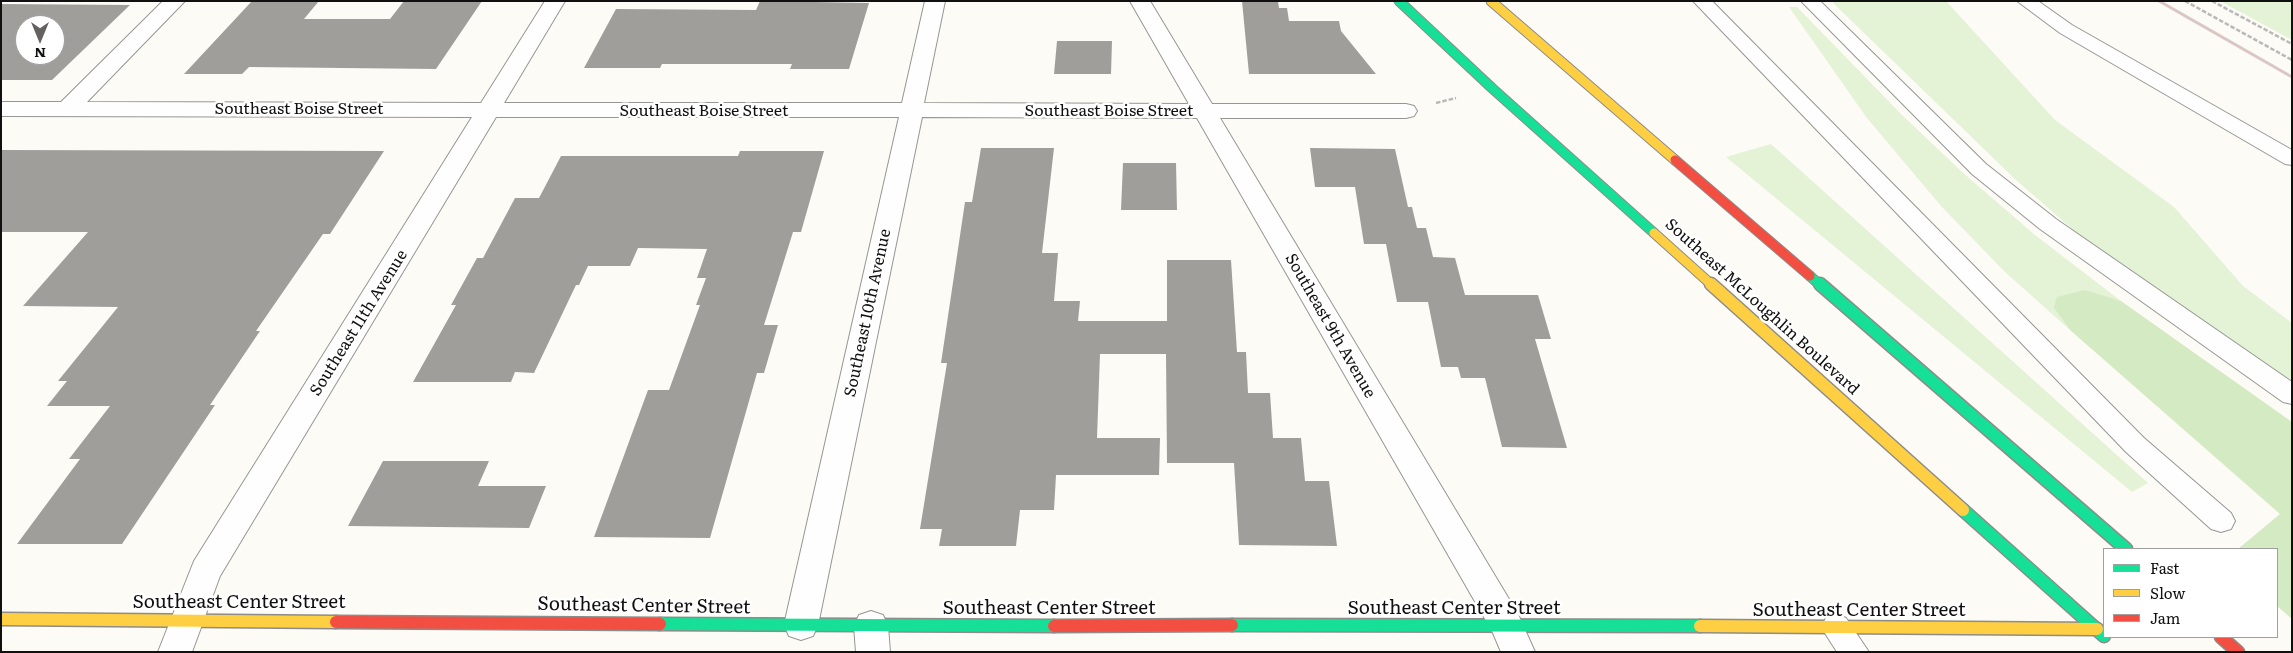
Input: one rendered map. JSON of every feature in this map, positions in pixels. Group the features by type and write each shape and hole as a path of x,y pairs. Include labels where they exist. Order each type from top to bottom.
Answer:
{"main road":[{"name":"Southeast McLoughlin Boulevard","path":"1399,1 1493,89 2103,635"},
{"path":"1491,1 2125,548"},
{"name":"Southeast Center Street","path":"1,619 801,625 872,639 1506,625 1836,628 2103,636"},
{"path":"2222,638 2238,652"}],"street":[{"path":"68,108 175,1"},
{"name":"Southeast 11th Avenue","path":"175,652 206,571 555,1"},
{"name":"Southeast 10th Avenue","path":"801,625 910,110 935,1"},
{"name":"Southeast 9th Avenue","path":"1140,1 1506,625 1518,652"},
{"name":"Southeast Boise Street","path":"1,109 1406,110"}],"lane":[{"path":"1702,1 2135,445 2221,520"},
{"path":"1810,1 1979,169 2048,224 2292,395"},
{"path":"2026,1 2066,29 2292,159"},
{"path":"1836,628 1854,652"}],"path":[{"path":"2185,1 2292,60"},
{"path":"2212,1 2292,44"},
{"path":"1406,110 1493,89"}],"green space":[{"path":"1831,1 1946,1 2055,120 2174,207 2243,286 2292,323 2292,381 2086,241 2016,180"},
{"path":"2220,1 2292,1 2292,40"},
{"path":"1789,7 1797,7 1901,114 1962,172 2035,235 2121,301 2085,291 2054,308 2070,330 2004,271 1941,206 1867,118"},
{"path":"1771,144 2148,483 2132,492 1726,157"},
{"path":"2085,290 2121,301 2292,422 2292,619 2278,607 2278,548 2239,548 2280,514 2070,330 2054,308 2057,297"}],"building":[{"path":"252,1 319,1 304,19 390,19 404,1 482,1 436,69 249,67 242,74 184,74"},
{"path":"760,1 869,3 849,69 790,69 792,64 662,64 660,68 584,68 616,9 756,10"},
{"path":"1242,1 1278,1 1279,8 1287,8 1289,21 1339,21 1341,31 1376,74 1249,74"},
{"path":"1,4 130,5 52,80 1,80"},
{"path":"1057,41 1112,41 1111,74 1054,74"},
{"path":"981,148 1054,148 1042,253 1058,253 1054,301 1080,301 1078,321 1167,321 1167,260 1231,260 1237,352 1246,352 1248,393 1270,393 1273,438 1301,438 1305,481 1329,481 1337,546 1239,545 1234,463 1167,463 1166,354 1100,354 1097,438 1160,438 1159,475 1056,475 1054,510 1020,510 1016,546 939,546 942,529 920,529 947,363 941,363 965,202 972,202"},
{"path":"1310,148 1395,149 1408,207 1412,207 1417,228 1426,228 1433,257 1455,258 1465,295 1538,295 1551,339 1535,339 1567,448 1502,447 1485,378 1461,378 1458,367 1441,367 1428,302 1397,302 1386,244 1364,244 1355,187 1315,187"},
{"path":"1,150 384,151 330,234 323,234 256,331 260,331 210,405 215,405 122,544 17,544 80,459 69,459 110,406 47,406 67,381 58,381 118,307 23,306 88,232 1,232"},
{"path":"740,151 824,151 801,232 793,232 764,325 778,325 764,373 757,373 710,538 594,537 648,390 669,390 700,305 696,305 706,278 697,278 707,249 638,248 630,266 588,266 579,285 576,285 534,373 515,372 511,382 413,382 456,305 451,305 477,258 483,258 515,198 539,198 561,156 738,156"},
{"path":"1123,163 1176,163 1177,210 1121,210"},
{"path":"383,461 489,461 478,486 546,486 529,528 348,526"}],"railway":[{"path":"2159,1 2292,77"}],"traffic: fast":[{"path":"1399,1 1493,89 1654,233"},
{"path":"1810,276 2125,548"},
{"path":"1963,510 2103,635"},
{"path":"660,624 1054,626"},
{"path":"1232,625 1700,626"}],"traffic: slow":[{"path":"1491,1 1675,160"},
{"path":"1654,233 1963,510"},
{"path":"1,619 336,622"},
{"path":"1700,626 2097,629"}],"traffic: jam":[{"path":"1675,160 1810,276"},
{"path":"336,622 660,624"},
{"path":"1054,626 1232,625"},
{"path":"2222,638 2238,652"}]}
